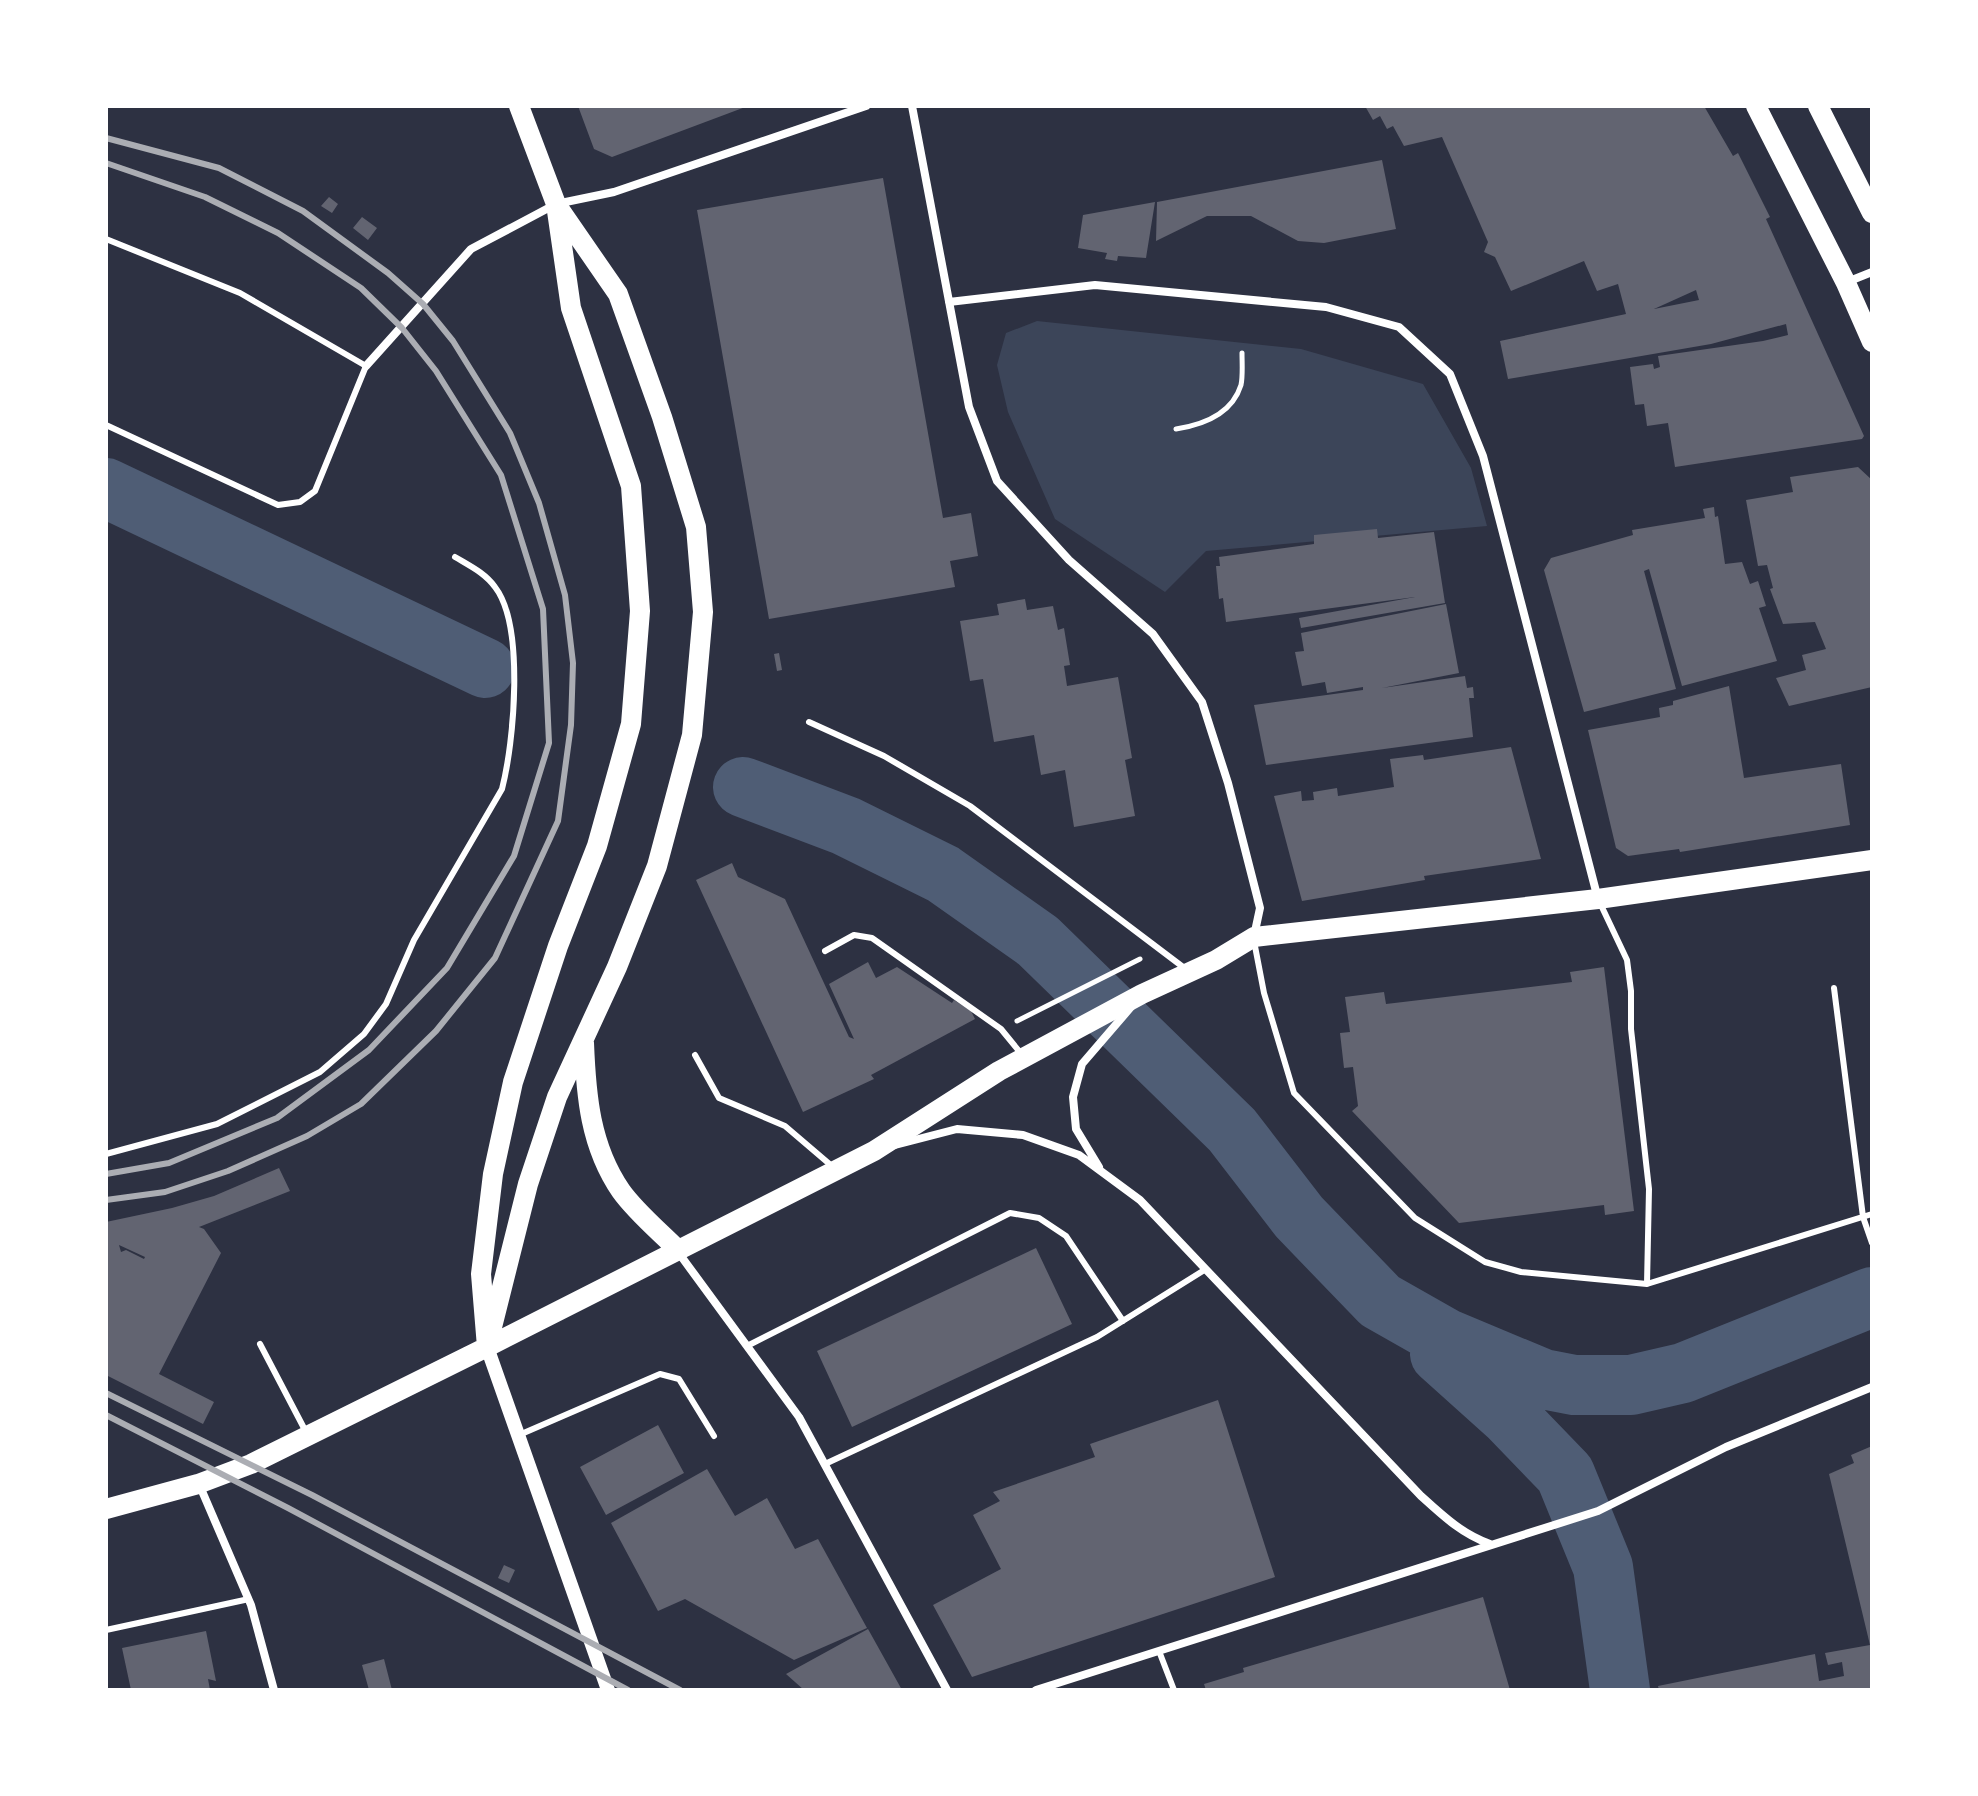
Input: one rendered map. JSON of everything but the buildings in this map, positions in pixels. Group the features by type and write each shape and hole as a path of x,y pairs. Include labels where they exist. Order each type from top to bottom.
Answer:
{"main road":[{"path":"487,1347 481,1274 493,1174 513,1082 558,946 597,846 631,724 640,611 631,486 571,308 556,204 519,106"},
{"path":"1756,106 1846,283 1872,342"},
{"path":"1818,106 1872,213"},
{"path":"487,1347 528,1184 557,1097 617,967 657,866 692,735 703,612 696,527 662,417 618,294 556,204"},
{"path":"106,1509 198,1484 251,1464 487,1347 874,1151 1054,1040 1254,937 1598,899 1872,860"},
{"path":"584,1038 586,1091 594,1140 621,1191 677,1249"}],"street":[{"path":"366,366 471,249 556,204 614,192 866,106"},
{"path":"912,106 969,407 997,481 1069,560 1153,634 1202,702 1228,783 1260,908 1254,937"},
{"path":"1846,283 1872,272"},
{"path":"949,302 1095,285 1326,307 1399,327 1450,374 1483,456 1598,899"},
{"path":"1101,1171 1076,1129 1073,1097 1082,1064 1151,990"},
{"path":"874,1151 957,1129 1023,1135 1079,1155 1140,1200 1421,1496 1454,1526 1490,1544"},
{"path":"677,1249 799,1417 947,1690"},
{"path":"487,1347 608,1690"},
{"path":"1036,1690 1598,1511 1726,1447 1872,1387"},
{"path":"198,1484 249,1599 274,1690"}],"lane":[{"path":"106,239 240,293 366,366 315,491 300,502 278,505 106,425"},
{"path":"106,1154 217,1124 320,1072 364,1034 386,1004 414,940 502,789 508,767 514,703 512,632 497,589 484,574 455,557"},
{"path":"809,722 884,756 970,806 1189,972"},
{"path":"1598,899 1627,960 1631,991 1631,1029 1649,1189 1647,1284"},
{"path":"825,951 854,935 872,938 1001,1029 1024,1057"},
{"path":"1254,937 1264,993 1294,1093 1415,1218 1485,1262 1521,1272 1647,1284 1872,1214"},
{"path":"1834,988 1863,1217 1872,1243"},
{"path":"695,1055 719,1098 785,1126 836,1170"},
{"path":"747,1346 1010,1213 1039,1218 1066,1236 1123,1321"},
{"path":"825,1464 1097,1337 1206,1269"},
{"path":"260,1344 308,1435"},
{"path":"519,1435 660,1374 679,1379 714,1436"},
{"path":"106,1630 249,1599"},
{"path":"1159,1651 1174,1690"}],"path":[{"path":"1176,429 1211,420 1231,401 1240,386 1242,353"},
{"path":"1012,1024 1160,949"}],"shaded area":[{"path":"1037,321 1301,349 1423,384 1471,468 1487,526 1206,551 1165,592 1055,519 1008,412 997,365 1006,333"}],"waterway":[{"path":"106,488 485,668"},
{"path":"743,787 846,826 943,874 1038,941 1232,1130 1299,1217 1380,1301 1447,1339 1543,1379 1574,1385 1631,1385 1683,1373 1872,1297"},
{"path":"1440,1354 1509,1416 1565,1474 1603,1567 1620,1690"}],"railway":[{"path":"106,138 219,168 303,211 388,273 423,304 453,341 510,433 539,503 565,595 573,663 571,725 558,821 495,958 436,1031 361,1104 307,1136 228,1171 165,1192 106,1200"},
{"path":"106,163 205,197 278,233 361,288 402,328 436,371 501,475 543,609 549,743 514,856 447,968 369,1050 277,1118 169,1163 106,1174"},
{"path":"106,1393 312,1495 680,1690"},
{"path":"106,1415 288,1508 628,1690"}]}
